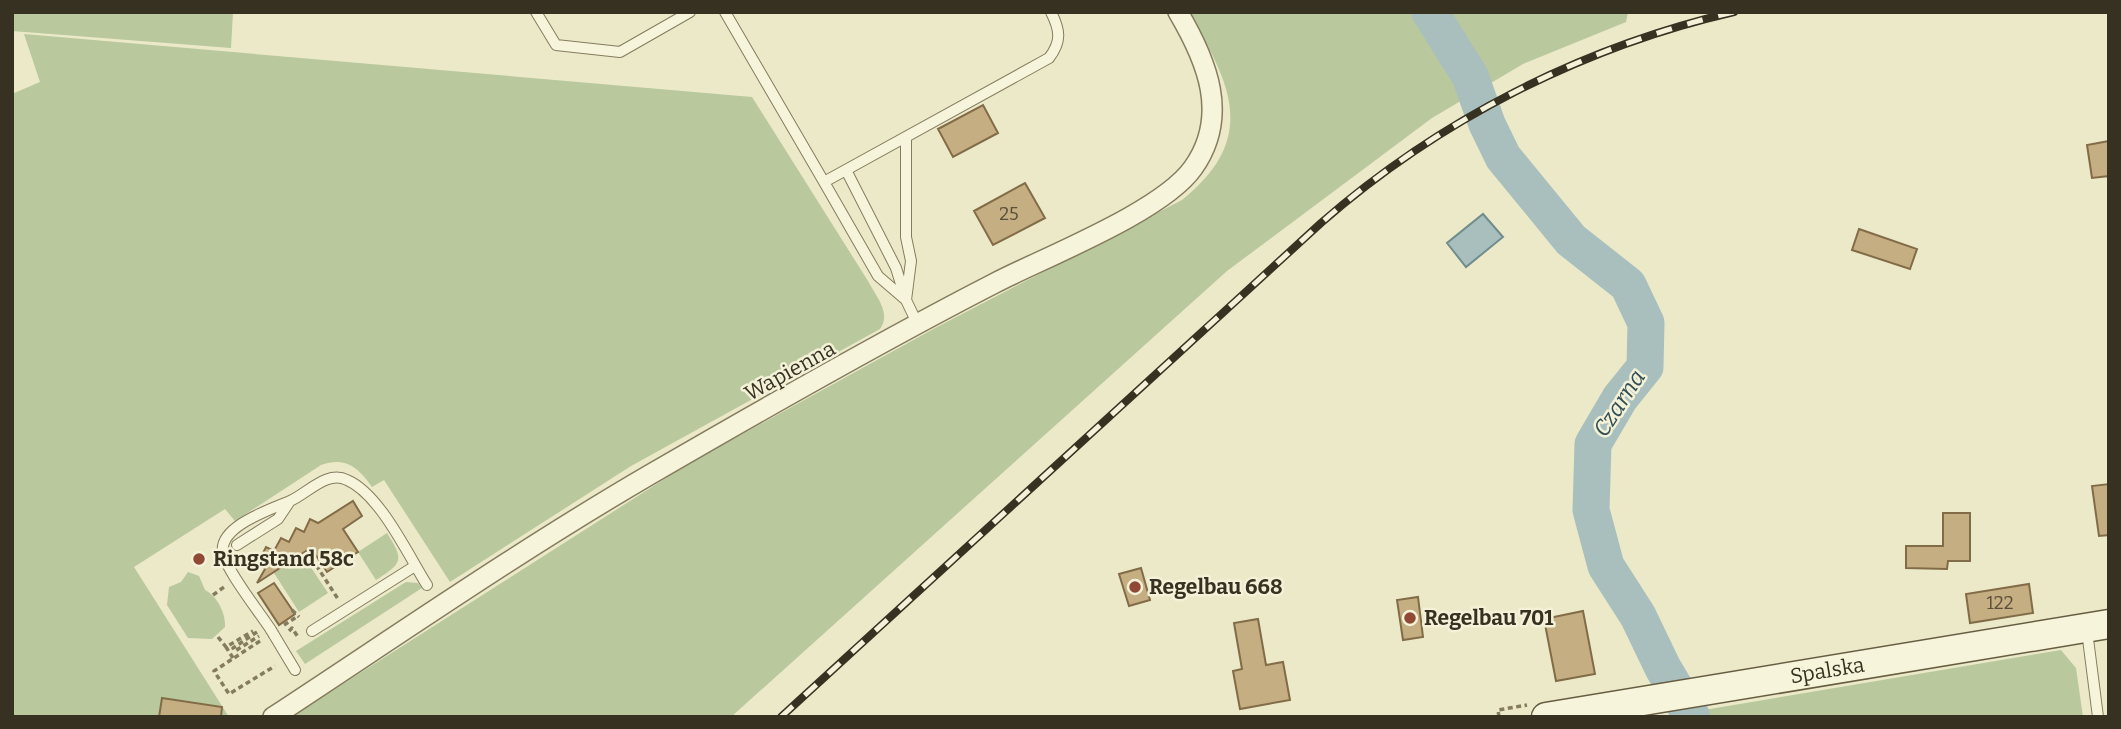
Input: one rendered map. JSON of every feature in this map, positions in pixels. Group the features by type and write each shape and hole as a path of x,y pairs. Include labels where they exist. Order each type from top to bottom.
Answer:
{"street":[{"name":"Wapienna","path":"273,717 650,475 994,283 1110,227 1152,202 1191,172 1205,151 1210,132 1212,91 1200,49 1178,12"},
{"name":"Spalska","path":"1546,717 2097,626"}],"lane":[{"path":"536,12 556,45 620,52 690,12"},
{"path":"726,12 878,276 906,300"},
{"path":"824,182 1049,58 1060,39 1059,28 1051,12"},
{"path":"906,139 906,237 911,261 906,300"},
{"path":"846,170 896,268 906,300 919,325"},
{"path":"295,670 227,564 223,544 228,535 238,527 269,508 291,501 330,477 345,478 372,499 427,585"},
{"path":"237,545 278,519 291,501"},
{"path":"312,631 415,566"},
{"path":"2097,626 2098,717"}],"path":[{"path":"307,551 345,610"},
{"path":"213,595 218,590"},
{"path":"226,647 256,629 258,631 233,648 235,652 260,635 263,639"},
{"path":"218,636 233,659"},
{"path":"245,651 214,671 229,694 289,658"}],"green space":[{"path":"12,12 233,12 231,48 12,31"},
{"path":"1188,12 1628,12 1626,22 1523,64 1432,118 1227,271 731,717 291,717 688,464 937,327 1182,200 1206,177 1221,154 1229,132 1230,109 1216,63"},
{"path":"24,34 752,97 878,298 883,310 883,323 880,329 631,466 450,582 384,480 372,487 362,474 351,466 337,462 321,465 235,521 225,509 134,567 229,717 12,717 12,94 40,82"},
{"path":"387,533 396,549 398,560 396,565 376,580 358,552"},
{"path":"302,554 328,593 299,612 274,573"},
{"path":"188,572 199,576 205,590 213,596 222,611 225,627 212,639 188,638 167,605 169,587 181,582"},
{"path":"406,582 418,583 422,588 305,664 296,651"},
{"path":"2061,650 2076,668 2083,717 1662,717"}],"shaded area":[{"path":"1483,214 1503,237 1466,267 1447,243"}],"building":[{"path":"983,105 998,133 953,157 938,129"},
{"path":"2109,141 2109,176 2092,178 2087,145"},
{"path":"1025,183 1045,218 993,245 974,211"},
{"path":"1859,229 1917,249 1910,269 1852,250"},
{"path":"2109,484 2109,535 2099,536 2092,486"},
{"path":"353,501 362,516 343,529 358,552 327,572 311,548 257,583 265,569 259,561 266,547 274,551 281,538 289,542 296,528 304,532 310,519 318,523"},
{"path":"1943,513 1970,513 1970,561 1948,561 1947,569 1906,568 1906,546 1943,546"},
{"name":"Regelbau 668","path":"1141,568 1150,600 1129,606 1119,574"},
{"path":"274,583 295,614 279,625 258,593"},
{"path":"2029,584 2033,613 1970,623 1966,594"},
{"name":"Regelbau 701","path":"1418,597 1423,637 1403,640 1397,600"},
{"path":"1583,611 1595,674 1556,681 1544,619"},
{"path":"1258,619 1266,665 1283,662 1290,700 1240,709 1233,671 1242,669 1234,623"},
{"path":"162,698 222,707 221,717 159,717"}],"waterway":[{"name":"Czarna","path":"1430,12 1470,76 1487,124 1503,157 1571,240 1628,285 1646,323 1645,367 1620,398 1593,444 1591,510 1606,566 1638,616 1663,668 1692,717"}],"railway":[{"path":"781,717 1321,223 1366,186 1463,120 1515,92 1622,45 1734,12"}],"place":[{"name":"Ringstand 58c","path":"199,559"},
{"name":"Regelbau 668","path":"1135,587"},
{"name":"Regelbau 701","path":"1410,618"}]}
